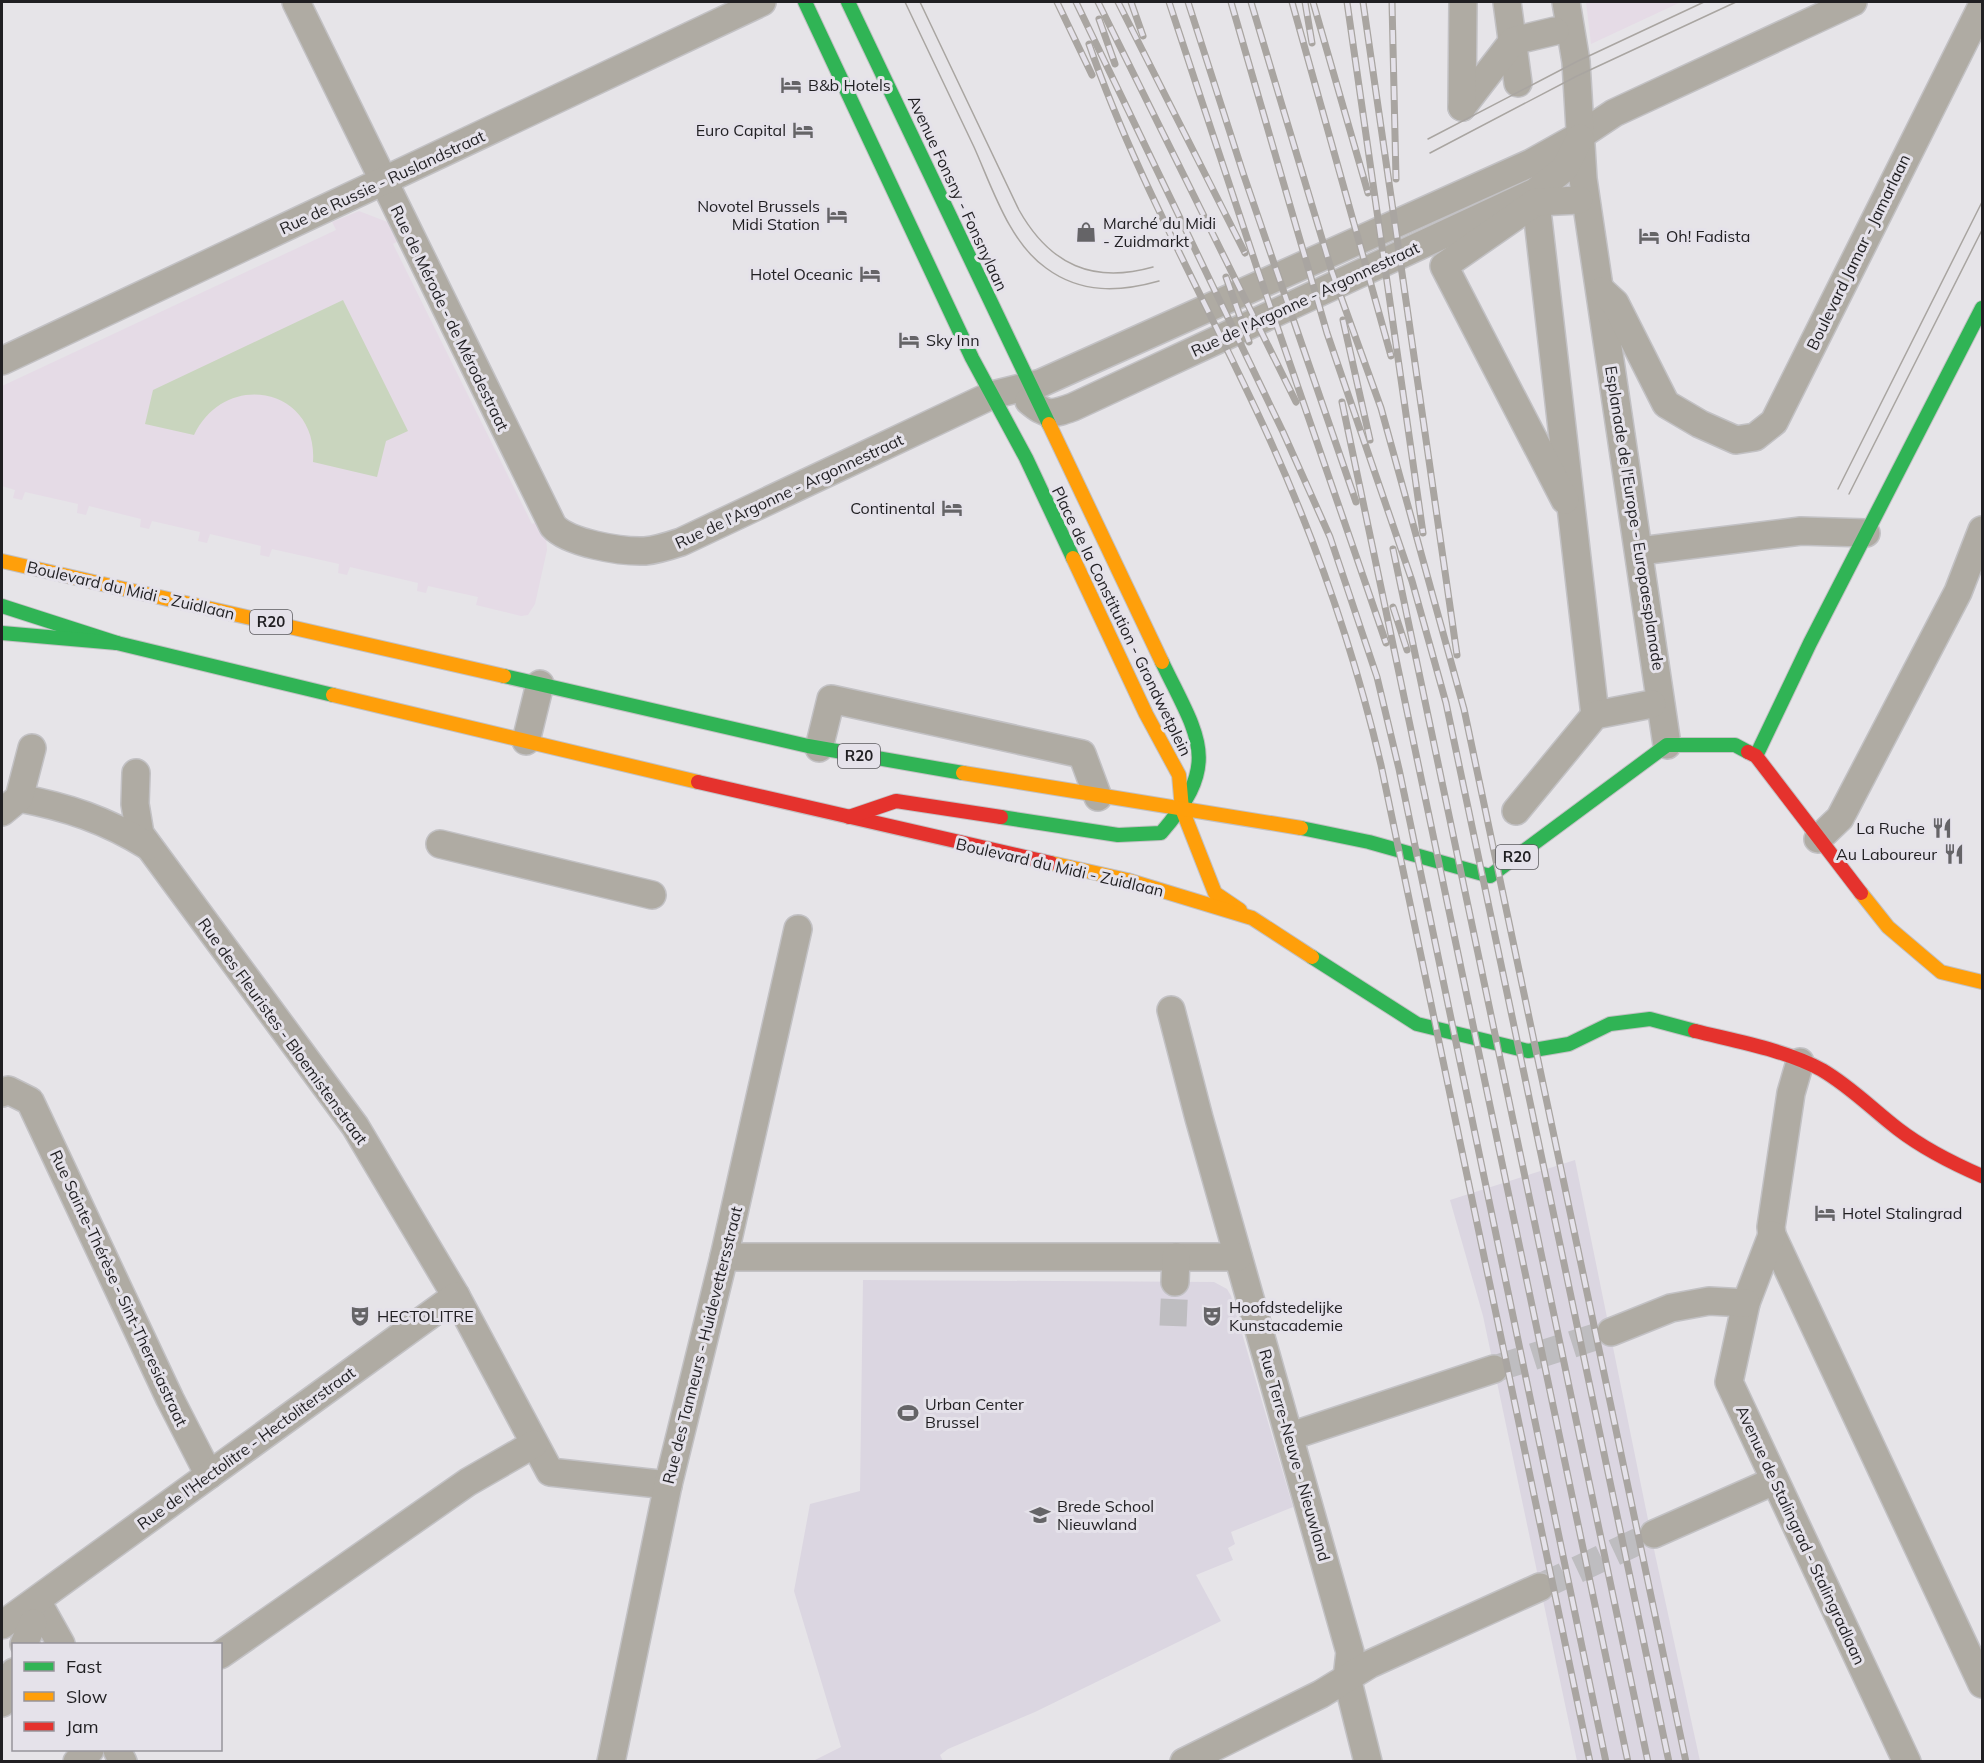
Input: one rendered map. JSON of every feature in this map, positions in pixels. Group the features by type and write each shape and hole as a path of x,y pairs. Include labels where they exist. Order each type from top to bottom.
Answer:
{"main road":[{"path":"805,2 966,347 1022,397"},
{"name":"Avenue Fonsny - Fonsnylaan","path":"848,2 1022,397"},
{"path":"1756,756 1838,580 1866,533 1983,308"},
{"name":"Place de la Constitution - Grondwetplein","path":"1022,397 1198,737"},
{"name":"Place de la Constitution - Grondwetplein","path":"1022,397 1026,458 1146,714 1179,775 1182,809 1215,893 1252,918"},
{"name":"Boulevard du Midi - Zuidlaan","path":"2,561 819,748 1369,842 1490,876 1667,745"},
{"name":"Boulevard du Midi - Zuidlaan","path":"2,606 117,643 847,818 1127,880 1252,918 1417,1024 1528,1051 1569,1044 1610,1024 1650,1019 1760,1047 1820,1069 1859,1094 1898,1129 1945,1160 1983,1176"},
{"name":"Boulevard du Midi - Zuidlaan","path":"2,633 117,643"},
{"name":"Boulevard du Midi - Zuidlaan","path":"847,818 896,801 1118,835 1161,833 1182,809 1198,778 1198,737"},
{"path":"1667,745 1735,744 1756,756 1888,927 1941,972 1983,982"}],"street":[{"name":"Rue de Mérode - de Mérodestraat","path":"296,2 553,526 561,535"},
{"name":"Rue de Russie - Ruslandstraat","path":"2,361 762,2"},
{"path":"1463,2 1462,108 1513,41 1555,31"},
{"path":"1507,2 1518,83"},
{"name":"Esplanade de l'Europe - Europaesplanade","path":"1566,2 1576,62 1583,179 1667,745"},
{"name":"Rue de l'Argonne - Argonnestraat","path":"561,535 621,550 653,550 681,542 1022,397 1133,341 1531,163 1581,135 1614,113 1854,2"},
{"name":"Boulevard Jamar - Jamarlaan","path":"1700,424 1736,440 1755,437 1774,422 1982,8"},
{"name":"Rue de l'Argonne - Argonnestraat","path":"1022,397 1056,413 1073,407 1535,192 1565,168 1581,135"},
{"path":"1574,517 1444,266 1536,202 1578,200"},
{"path":"1536,202 1595,715"},
{"name":"Esplanade de l'Europe - Europaesplanade","path":"1600,290 1615,303 1666,404 1700,424"},
{"path":"1133,341 1148,373"},
{"path":"1818,839 1840,818 1958,592 1983,530"},
{"path":"1640,551 1801,531 1866,533"},
{"path":"526,741 540,684"},
{"path":"819,748 831,699 1082,754 1098,797"},
{"path":"1516,811 1595,715 1652,704"},
{"path":"32,748 10,805 61,806 96,817 148,846"},
{"name":"Rue des Fleuristes - Bloemistenstraat","path":"136,773 140,834 356,1126 456,1296 550,1472 668,1485"},
{"path":"440,844 652,895"},
{"name":"Rue des Tanneurs - Huidevettersstraat","path":"611,1761 668,1485 724,1257 798,929"},
{"name":"Rue Terre-Neuve - Nieuwland","path":"1171,1010 1350,1652 1347,1678 1368,1761"},
{"name":"Avenue de Stalingrad - Stalingradlaan","path":"1800,1062 1791,1093 1772,1235 1746,1303 1729,1382 1907,1761"},
{"name":"Rue Sainte-Thérèse - Sint-Theresiastraat","path":"2,1093 8,1090 30,1101 165,1389 209,1475"},
{"path":"1772,1235 1983,1684"},
{"path":"724,1257 1175,1269 1238,1257"},
{"name":"Rue de l'Hectolitre - Hectoliterstraat","path":"2,1625 31,1623 209,1475 456,1296"},
{"path":"1611,1332 1671,1308 1708,1300 1746,1303"},
{"path":"1290,1436 1494,1369"},
{"path":"222,1654 468,1482 534,1444"},
{"path":"1654,1534 1774,1481"},
{"path":"1184,1761 1321,1694 1370,1664 1540,1587"},
{"path":"31,1623 60,1643"},
{"path":"2,1703 12,1677"}],"shaded area":[{"path":"1586,2 1681,2 1591,44"},
{"path":"359,211 390,223 400,240 393,244 532,524 539,521 546,537 547,550 535,604 528,615 521,616 476,605 478,597 428,586 426,593 417,591 418,583 350,567 347,575 338,573 339,564 272,549 269,557 260,555 261,546 210,534 207,543 198,541 200,532 152,521 149,529 140,527 141,519 89,506 86,515 77,513 78,504 25,492 22,500 13,498 15,490 2,486 2,386 336,230 332,222"},
{"path":"1575,1160 1655,1554 1700,1761 1577,1761 1483,1316 1450,1200"},
{"name":"Brede School Nieuwland","path":"863,1280 1214,1282 1227,1289 1231,1296 1293,1507 1231,1532 1235,1544 1228,1548 1233,1560 1196,1575 1221,1621 1035,1712 948,1749 940,1755 943,1761 813,1761 841,1747 794,1591 810,1504 860,1491"}],"green space":[{"path":"343,300 408,431 386,441 377,477 313,462 311,437 301,417 286,404 267,396 247,395 227,401 209,414 194,435 145,424 153,390"}],"tunnel":[{"path":"1173,1326 1175,1282"},
{"path":"1494,1369 1611,1332"},
{"path":"1540,1587 1654,1534"}],"tram line":[{"path":"905,2 1003,213 1033,257 1059,276 1073,283 1087,286 1115,289 1159,281"},
{"path":"920,2 1019,210 1031,229 1059,257 1075,266 1111,273 1131,272 1153,267"},
{"path":"1428,139 1576,62 1704,2"},
{"path":"1430,153 1577,76 1736,2"},
{"path":"1838,489 1982,202"},
{"path":"1849,494 1982,230"}],"railway":[{"path":"1057,2 1092,75"},
{"path":"1076,2 1283,432 1330,537 1377,677 1399,769 1606,1762"},
{"path":"1098,2 1296,402"},
{"path":"1118,2 1245,253"},
{"path":"1131,2 1143,36"},
{"path":"1169,2 1257,268 1386,643"},
{"path":"1188,2 1243,173 1356,502"},
{"path":"1231,2 1327,333 1412,581 1446,703 1669,1762"},
{"path":"1251,2 1332,272 1381,408 1464,709 1686,1762"},
{"path":"1292,2 1391,356"},
{"path":"1305,2 1312,43"},
{"path":"1313,2 1368,193"},
{"path":"1347,2 1423,533"},
{"path":"1363,2 1457,655"},
{"path":"1392,2 1396,179"},
{"path":"1099,19 1115,64"},
{"path":"1089,44 1129,145 1247,390 1304,519 1347,641 1371,723 1590,1762"},
{"path":"1226,277 1249,342"},
{"path":"1343,320 1370,440"},
{"path":"1342,402 1628,1762"},
{"path":"1393,549 1648,1762"},
{"path":"1393,607 1407,650"}],"traffic: fast":[{"path":"805,2 972,358 1026,458 1073,558"},
{"path":"848,2 1049,424"},
{"path":"1756,756 1810,643 1982,308"},
{"path":"2,606 117,643"},
{"path":"2,633 117,643 333,695"},
{"path":"1001,817 1118,835 1161,833 1192,787 1198,767 1198,749 1194,730 1162,662"},
{"path":"504,676 808,746 963,773"},
{"path":"1301,828 1369,842 1490,876 1667,745 1735,745 1748,752"},
{"path":"1312,957 1417,1024 1528,1051 1569,1044 1610,1024 1650,1019 1695,1031"}],"traffic: slow":[{"path":"1049,424 1162,662"},
{"path":"1073,558 1146,714 1179,775 1182,809 1215,893 1240,910"},
{"path":"2,561 504,676"},
{"path":"333,695 698,782"},
{"path":"963,773 1301,828"},
{"path":"1051,863 1127,880 1252,918 1312,957"},
{"path":"1861,893 1888,927 1941,972 1982,982"}],"traffic: jam":[{"path":"1748,752 1756,756 1861,893"},
{"path":"698,782 1051,863"},
{"path":"849,817 896,801 1001,817"},
{"path":"1695,1031 1777,1052 1822,1070 1918,1143 1982,1176"}],"place":[{"name":"B&b Hotels","path":"791,85"},
{"name":"Euro Capital","path":"803,130"},
{"name":"Novotel Brussels Midi Station","path":"837,215"},
{"name":"Marché du Midi - Zuidmarkt","path":"1086,232"},
{"name":"Oh! Fadista","path":"1649,236"},
{"name":"Hotel Oceanic","path":"870,274"},
{"name":"Sky Inn","path":"909,340"},
{"name":"Continental","path":"952,508"},
{"name":"La Ruche","path":"1942,828"},
{"name":"Au Laboureur","path":"1954,854"},
{"name":"Hotel Stalingrad","path":"1825,1213"},
{"name":"HECTOLITRE","path":"360,1316"},
{"name":"Hoofdstedelijke Kunstacademie","path":"1212,1316"},
{"name":"Urban Center Brussel","path":"908,1413"},
{"name":"Brede School Nieuwland","path":"1040,1515"}]}
